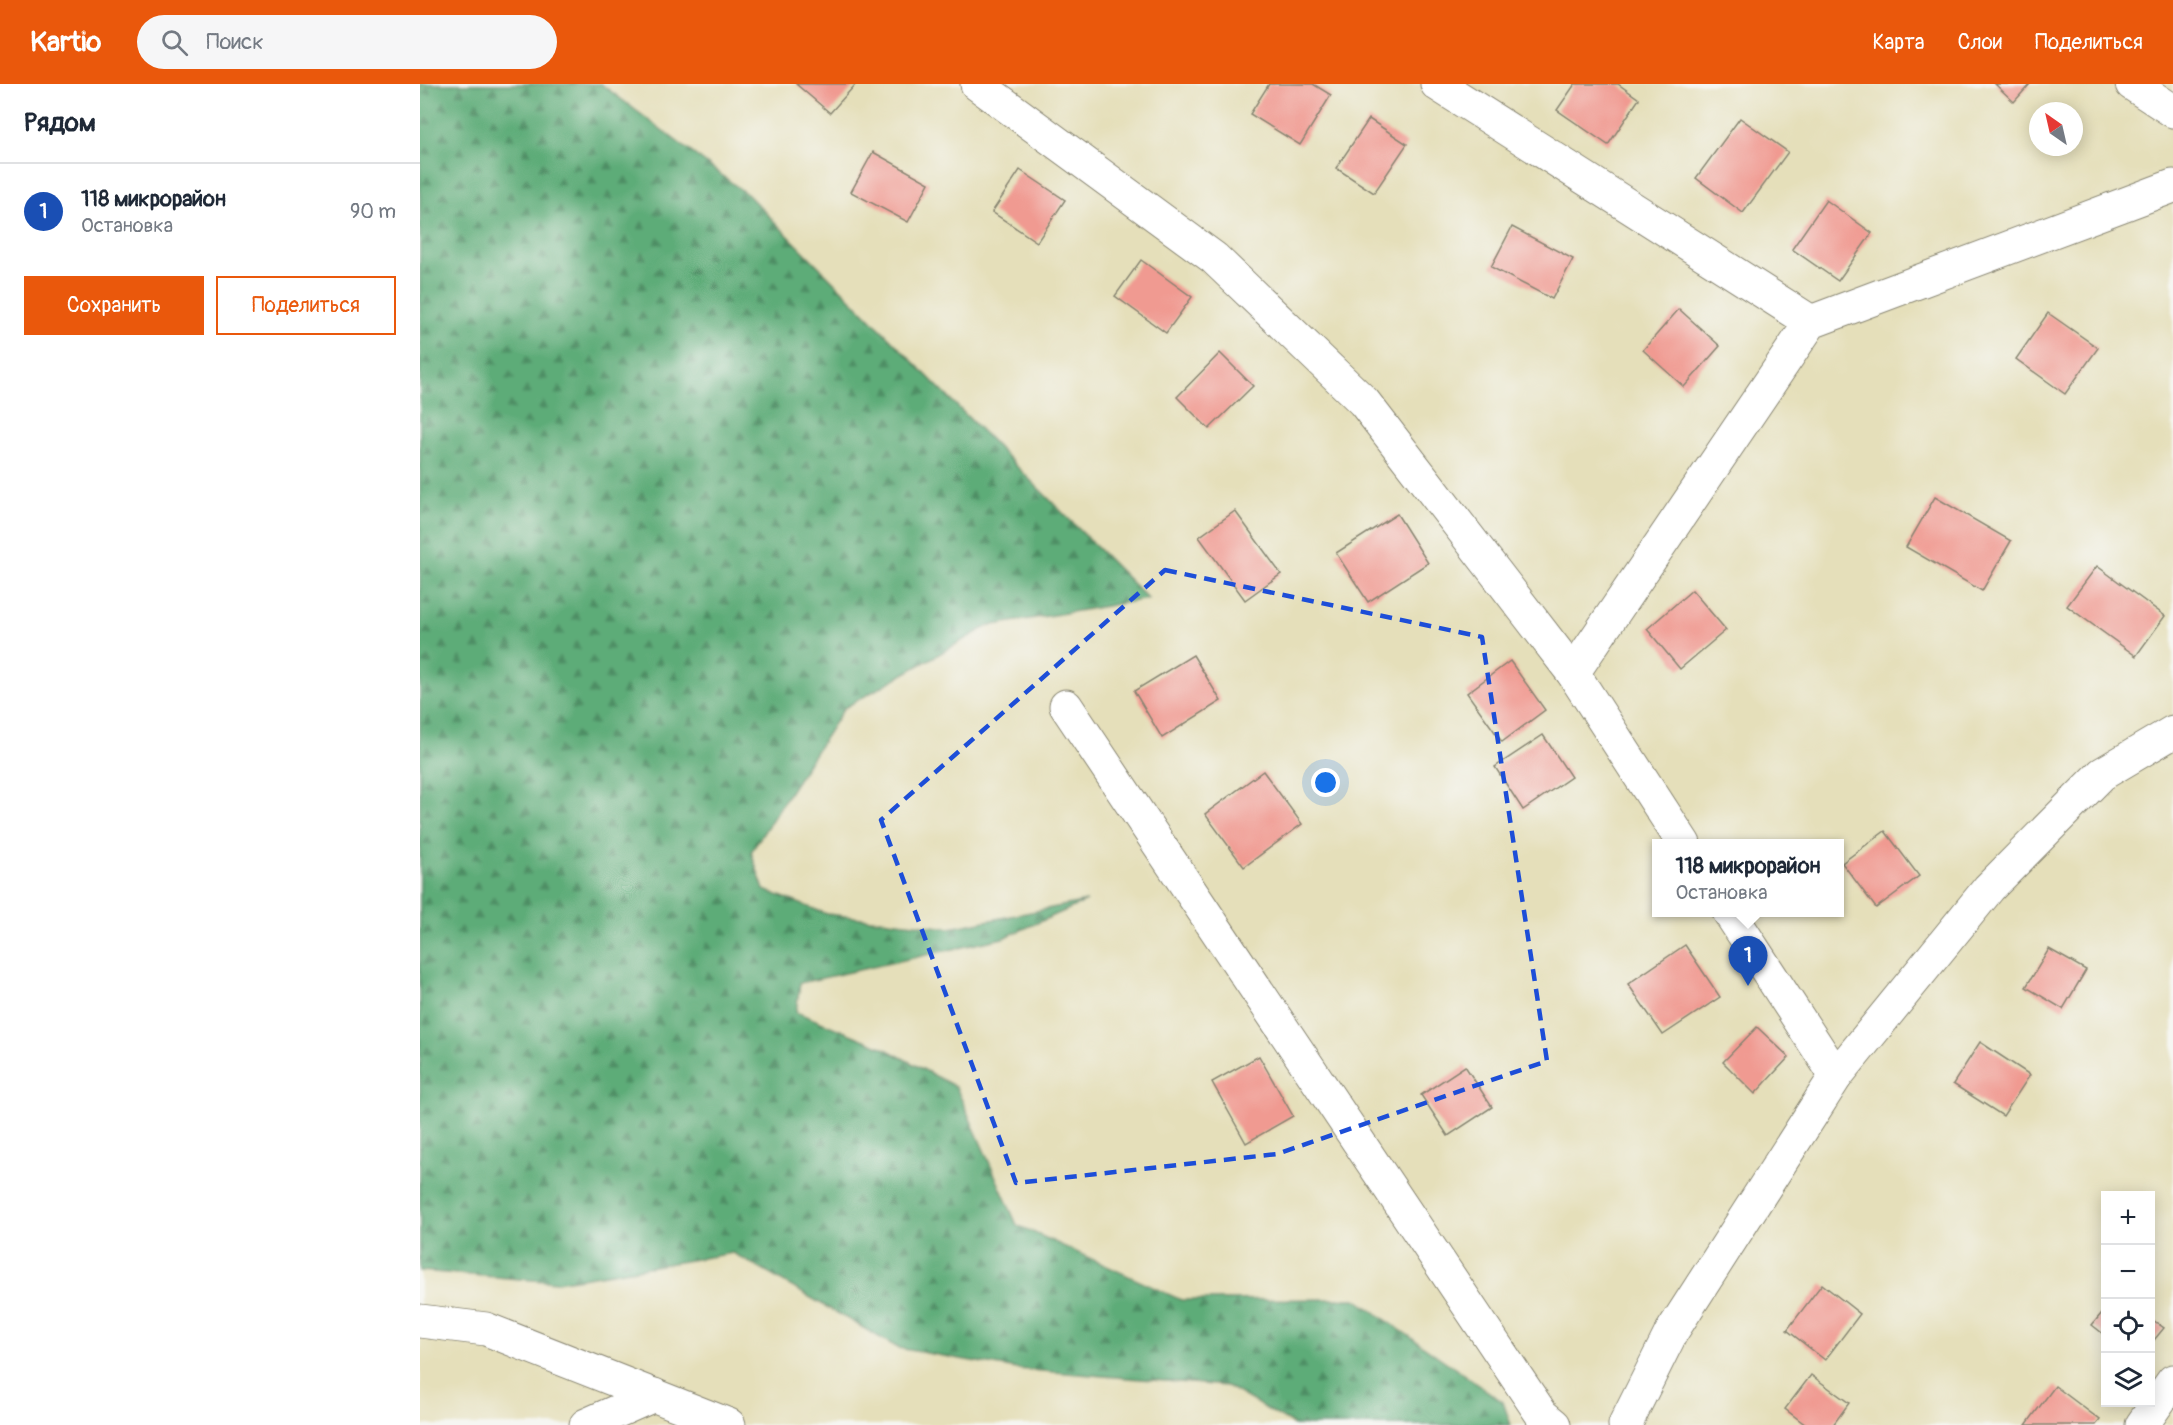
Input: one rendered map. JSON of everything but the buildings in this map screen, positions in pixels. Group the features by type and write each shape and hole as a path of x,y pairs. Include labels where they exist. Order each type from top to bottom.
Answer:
{"street":[{"path":"976,84 1214,258 1364,402 1573,674 1681,839"},
{"path":"1437,84 1811,322"},
{"path":"2132,84 2173,111"},
{"path":"1573,674 1811,322 2173,186"},
{"path":"1066,706 1542,1415 1554,1425"},
{"path":"1625,1425 1671,1333 1836,1076 1989,888 2103,774 2173,732"},
{"path":"1732,917 1836,1076"},
{"path":"420,1321 486,1329 729,1425"},
{"path":"2142,1425 2173,1381"},
{"path":"586,1425 654,1395"}],"highlighted area":[{"path":"1165,570 1482,637 1547,1061 1277,1154 1016,1183 881,820"}],"green space":[{"path":"420,84 601,84 748,195 1148,599 988,626 844,708 751,852 764,890 827,914 950,928 1087,901 1003,938 800,983 796,1012 882,1047 956,1087 1017,1225 1181,1300 1356,1299 1503,1402 1511,1425 1294,1425 1227,1386 1017,1369 898,1348 733,1253 557,1282 420,1271"}],"place":[{"name":"118 микрорайон","path":"1748,986"}]}
